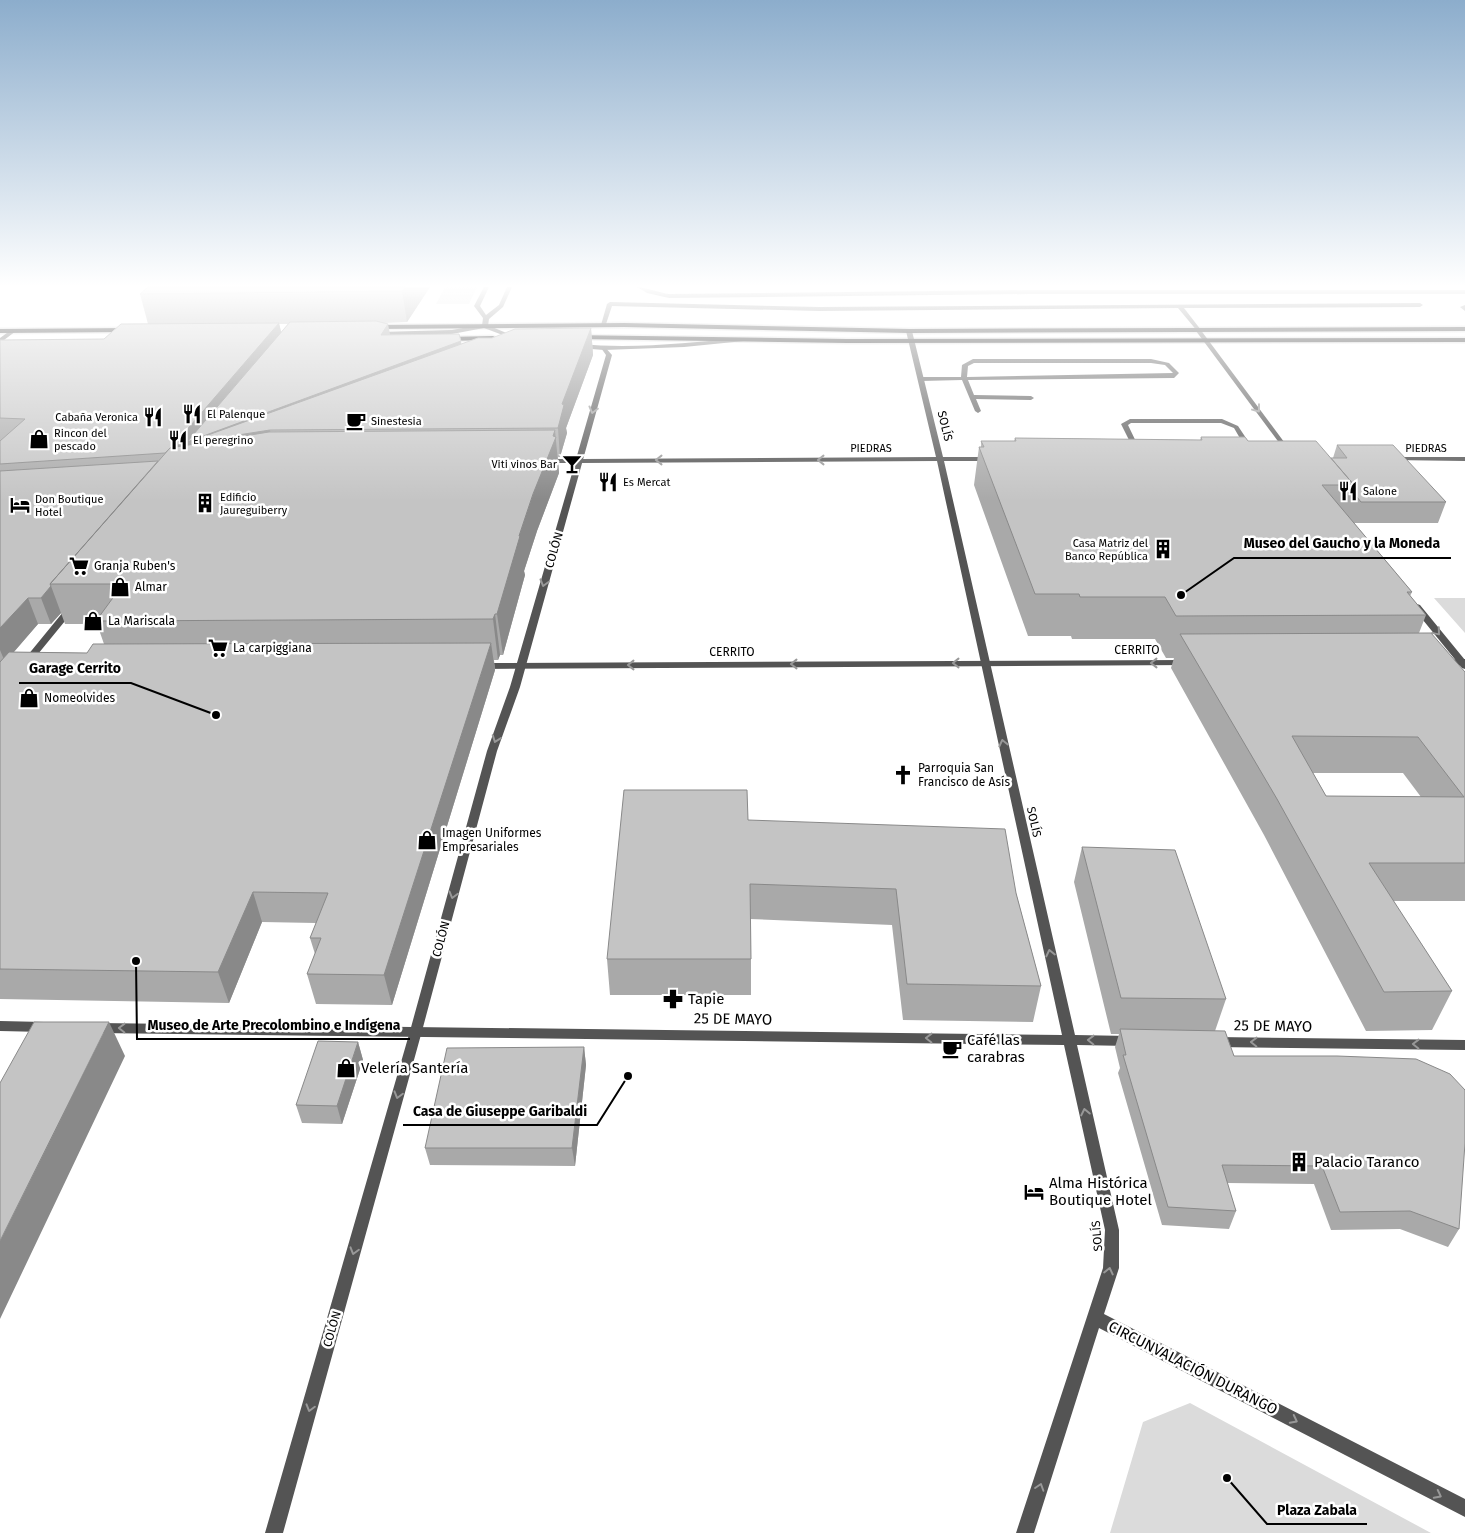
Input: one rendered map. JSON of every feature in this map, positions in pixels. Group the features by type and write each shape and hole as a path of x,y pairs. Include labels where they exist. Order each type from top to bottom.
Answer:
{"street":[{"name":"COLÓN","path":"274,1533 416,1031 492,751 515,688 608,359"},
{"name":"SOLÍS","path":"916,359 940,459 1112,1230 1111,1268 1095,1318"},
{"path":"1219,359 1295,460"},
{"path":"921,379 964,379 1174,376 1176,373 1167,364 1151,361 973,361 965,365 964,379 978,411"},
{"path":"972,398 1031,398"},
{"path":"1142,460 1124,424 1130,421 1222,421 1236,427 1245,441 1227,444"},
{"path":"1124,442 1142,442"},
{"name":"PIEDRAS","path":"1389,459 1465,458"},
{"name":"PIEDRAS","path":"531,461 998,459"},
{"path":"33,667 19,667 79,599"},
{"path":"1413,602 1464,664"},
{"path":"1433,662 1464,664"},
{"name":"CERRITO","path":"471,666 1194,663"},
{"path":"0,1026 59,1027"},
{"name":"25 DE MAYO","path":"89,1028 1139,1041"},
{"name":"25 DE MAYO","path":"1208,1042 1465,1045"},
{"name":"CIRCUNVALACIÓN DURANGO","path":"1025,1533 1095,1318 1465,1508"}],"shaded area":[{"path":"1434,598 1465,598 1465,633"},
{"path":"1190,1403 1431,1533 1110,1533 1143,1422"}],"building":[{"path":"0,359 248,359 165,453 0,464 0,441 25,419 0,418"},
{"path":"259,359 413,359 187,442"},
{"path":"421,359 579,359 562,404 564,405 558,428 270,430 193,442"},
{"path":"555,430 553,436 556,437 533,494 497,614 495,614 493,619 96,621 123,584 50,584 170,448 269,432"},
{"name":"Casa Matriz del Banco República","path":"1201,437 1245,437 1248,441 1316,441 1354,485 1322,485 1412,592 1407,592 1426,615 1176,616 1165,597 1080,597 1079,594 1035,594 979,447 984,447 981,441 1016,441 1015,438 1202,440"},
{"path":"1337,445 1393,445 1446,502 1361,502 1352,491 1354,485 1331,458 1347,458"},
{"path":"158,461 50,584 51,586 41,598 28,598 0,628 0,471"},
{"path":"1431,633 1465,672 1465,863 1369,863 1452,991 1384,992 1277,799 1180,634","holes":["1292,736 1418,737 1464,797 1326,796"]},
{"path":"491,643 384,975 307,974 321,938 310,938 328,893 253,892 218,972 0,969 0,662 9,652 87,653 93,644"},
{"path":"624,790 747,790 748,820 1005,829 1016,893 1041,986 907,984 896,889 750,884 751,959 607,959"},
{"path":"1082,847 1175,850 1226,999 1121,998"},
{"path":"34,1022 109,1022 0,1241 0,1083"},
{"name":"Palacio Taranco","path":"1120,1029 1225,1031 1234,1056 1337,1056 1416,1059 1450,1074 1465,1090 1465,1143 1459,1229 1410,1211 1340,1212 1322,1166 1222,1165 1236,1211 1168,1207 1123,1055 1126,1055"},
{"path":"318,1041 358,1042 337,1106 296,1105"},
{"path":"584,1047 572,1148 425,1148 447,1048"}],"place":[{"name":"El Palenque","path":"192,414"},
{"name":"Cabaña Veronica","path":"153,417"},
{"name":"Sinestesia","path":"356,421"},
{"name":"Rincon del pescado","path":"39,439"},
{"name":"El peregrino","path":"178,440"},
{"name":"Viti vinos Bar","path":"572,464"},
{"name":"Es Mercat","path":"608,482"},
{"name":"Salone","path":"1348,491"},
{"name":"Edificio Jaureguiberry","path":"205,503"},
{"name":"Don Boutique Hotel","path":"20,505"},
{"name":"Casa Matriz del Banco República","path":"1163,549"},
{"name":"Granja Ruben's","path":"79,566"},
{"name":"Almar","path":"120,587"},
{"name":"Museo del Gaucho y la Moneda","path":"1181,595"},
{"name":"La Mariscala","path":"93,621"},
{"name":"La carpiggiana","path":"218,648"},
{"name":"Nomeolvides","path":"29,698"},
{"name":"Garage Cerrito","path":"216,715"},
{"name":"Parroquia San Francisco de Asís","path":"903,775"},
{"name":"Imagen Uniformes Empresariales","path":"427,840"},
{"name":"Museo de Arte Precolombino e Indígena","path":"136,961"},
{"name":"Tapie","path":"673,999"},
{"name":"Café las carabras","path":"952,1049"},
{"name":"Velería Santería","path":"346,1068"},
{"name":"Casa de Giuseppe Garibaldi","path":"628,1076"},
{"name":"Palacio Taranco","path":"1299,1162"},
{"name":"Alma Histórica Boutique Hotel","path":"1034,1192"},
{"name":"Plaza Zabala","path":"1227,1478"}]}
